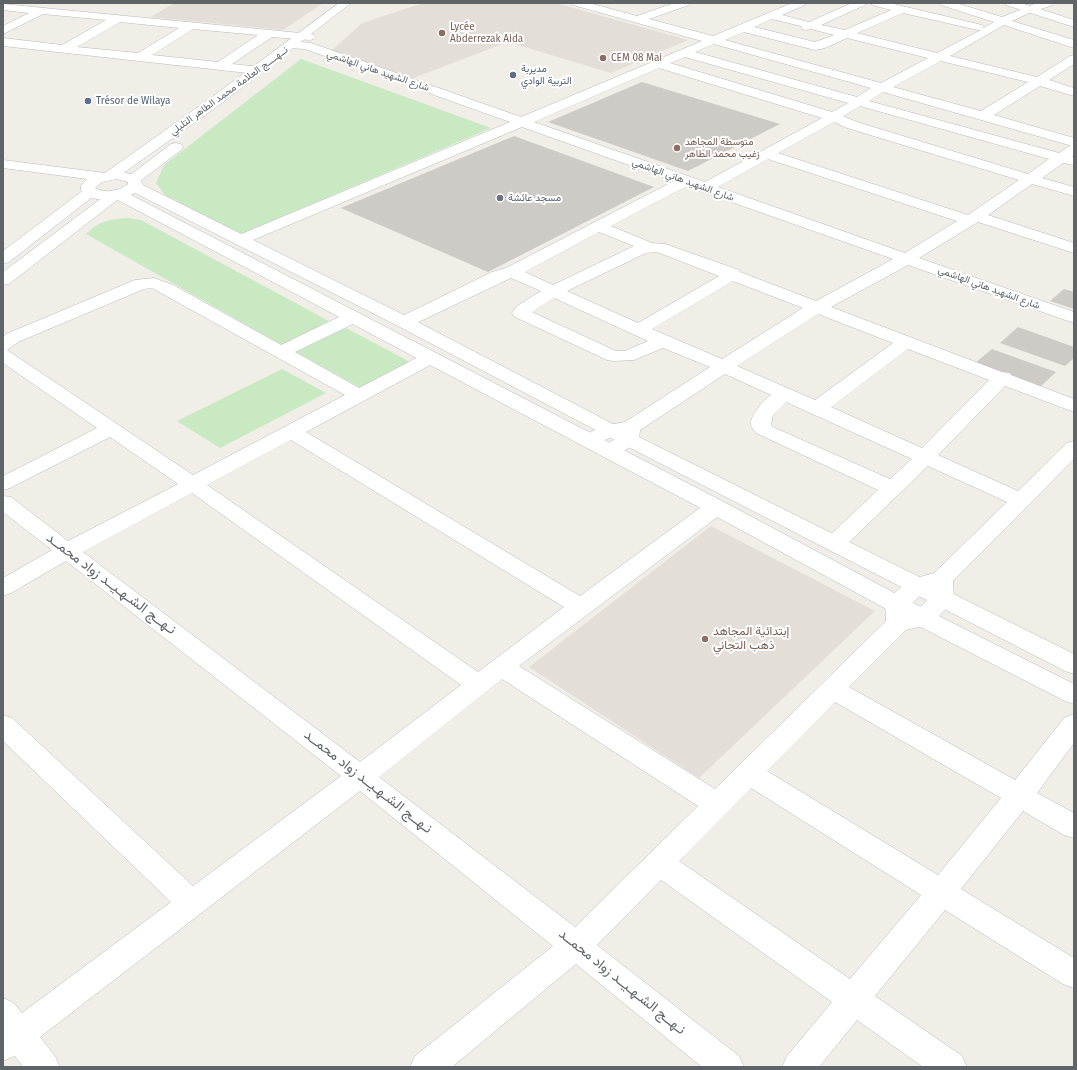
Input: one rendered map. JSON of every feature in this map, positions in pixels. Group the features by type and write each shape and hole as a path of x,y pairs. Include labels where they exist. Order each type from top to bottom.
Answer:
{"street":[{"path":"3,7 10,3"},
{"path":"577,3 771,56 1074,142"},
{"path":"636,20 685,3"},
{"path":"781,38 861,3"},
{"path":"1010,3 1074,24"},
{"path":"705,188 833,117 881,88 989,30 1002,20 1027,9 1048,3"},
{"path":"240,240 772,16 794,4"},
{"path":"883,4 989,30"},
{"path":"933,16 953,4 1074,44"},
{"name":"نــهــــج العلامة محمد الطاهر التليلي","path":"260,83 305,41 352,5"},
{"path":"104,17 121,6"},
{"name":"شارع الشهيد هاني الهاشمي","path":"3,7 270,33 305,41 705,188 1074,318"},
{"path":"743,28 815,46 821,45 902,9"},
{"path":"3,31 41,11"},
{"path":"772,16 1038,81 1074,92"},
{"path":"64,49 118,18"},
{"path":"140,57 191,25"},
{"path":"220,66 270,33"},
{"name":"نــهــــج العلامة محمد الطاهر التليلي","path":"89,190 92,182 107,176 217,100 257,70 305,41"},
{"path":"3,42 257,70"},
{"path":"684,53 858,101 1070,156"},
{"path":"719,82 771,56"},
{"path":"983,116 1074,59"},
{"path":"659,64 770,96 833,117 852,125 1074,192"},
{"path":"770,96 820,70"},
{"name":"نــهــــج العلامة محمد الطاهر التليلي","path":"3,280 126,188 187,138"},
{"path":"767,154 1074,248"},
{"path":"609,452 630,433 725,367 817,306 906,259 972,218 1030,178 1070,156"},
{"path":"3,164 107,176 124,176 126,188"},
{"path":"3,175 89,190 101,195 126,188 240,240 404,322 610,430 630,433 835,543 917,585 942,589 1074,665"},
{"path":"404,322 498,276 512,272 685,180"},
{"path":"126,188 353,317 716,507 906,615 1074,695"},
{"path":"3,259 89,190"},
{"path":"598,226 649,247"},
{"path":"663,342 628,356 613,356 521,313 523,310 553,291 642,248 664,248 817,306 905,342 1003,377 1074,406"},
{"path":"512,272 640,330 663,342 725,367 1021,500"},
{"path":"640,330 733,274"},
{"path":"3,346 12,338 141,284 154,283 168,289 360,396"},
{"path":"281,352 353,317"},
{"path":"816,409 905,342"},
{"path":"3,355 110,430 192,484 479,685"},
{"path":"3,588 67,551 430,358"},
{"path":"835,543 924,457 1003,377"},
{"path":"783,394 763,415 760,421 761,426 766,431 892,488"},
{"path":"3,484 110,430"},
{"path":"588,441 610,430"},
{"path":"292,431 581,606"},
{"path":"427,1067 577,945 906,615 942,589 1021,500 1074,447"},
{"name":"نـهــج الشـهـيــد زواد محمــد","path":"3,502 361,776 577,945 727,1067"},
{"path":"43,1067 8,1031 192,904 581,606 716,507"},
{"path":"906,615 917,585"},
{"path":"502,667 717,804"},
{"path":"832,689 1074,827"},
{"path":"799,1067 1020,796 1074,724"},
{"path":"8,737 192,904"},
{"path":"748,773 1074,974"},
{"path":"659,863 950,1067"}],"shaded area":[{"path":"175,3 323,3 283,30 150,17"},
{"name":"Lycée Abderrezak Aida","path":"423,3 556,3 688,40 611,73 508,42 413,78 331,51 362,23"},
{"name":"إبتدائية المجاهد ذهب التجاني","path":"711,526 875,611 699,778 529,667"}],"green space":[{"path":"301,59 491,128 241,234 165,195 156,183 164,165"},
{"path":"128,218 141,220 329,321 282,345 86,234 100,223"},
{"path":"346,328 410,362 361,388 296,352"},
{"path":"282,369 326,393 220,448 177,421"}],"building":[{"name":"متوسطة المجاهد زغيب محمد الطاهر","path":"642,82 780,124 688,171 548,122"},
{"name":"مسجد عائشة","path":"514,136 654,187 488,272 341,208"},
{"path":"1064,289 1074,292 1074,309 1050,301"},
{"path":"1018,327 1074,347 1074,358 1065,366 1000,343"},
{"path":"992,349 1056,372 1040,387 975,363"}],"place":[{"name":"Lycée Abderrezak Aida","path":"442,33"},
{"name":"CEM 08 Mai","path":"603,58"},
{"name":"مديربة التربية الوادي","path":"513,75"},
{"name":"Trésor de Wilaya","path":"88,101"},
{"name":"متوسطة المجاهد زغيب محمد الطاهر","path":"677,148"},
{"name":"مسجد عائشة","path":"500,198"},
{"name":"إبتدائية المجاهد ذهب التجاني","path":"705,639"}]}
